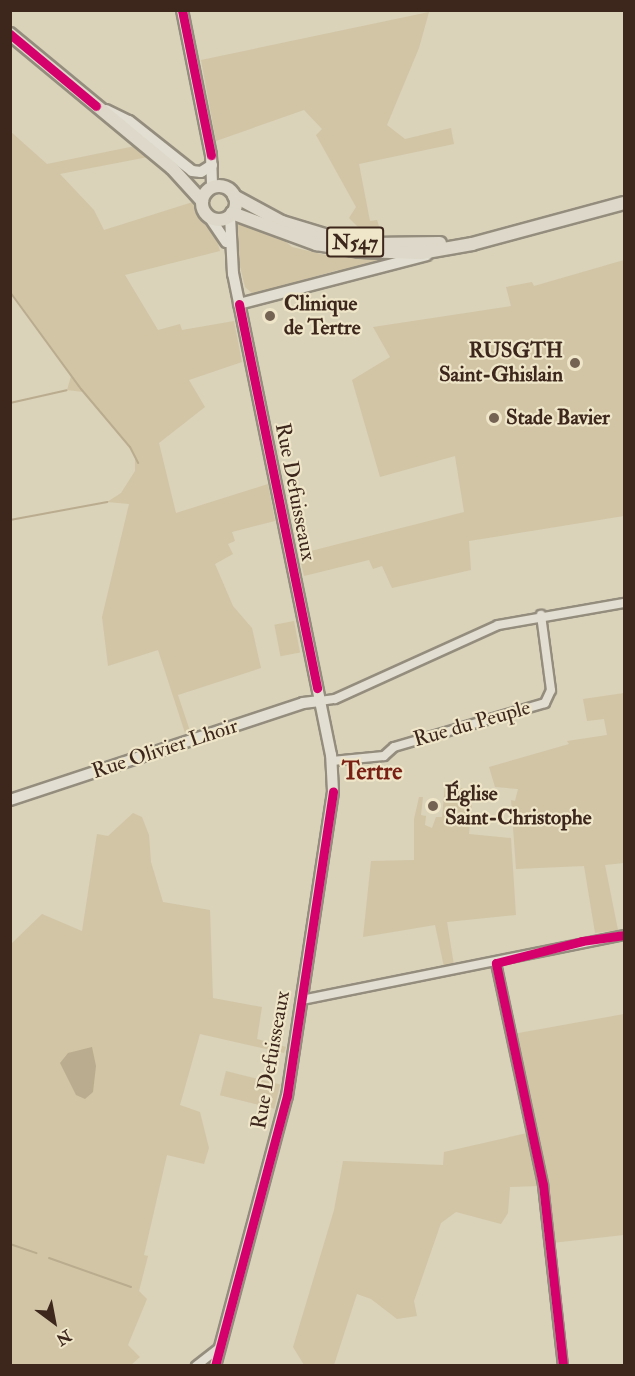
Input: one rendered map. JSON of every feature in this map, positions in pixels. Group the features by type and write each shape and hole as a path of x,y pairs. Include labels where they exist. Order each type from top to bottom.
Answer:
{"main road":[{"path":"182,10 215,188"},
{"path":"10,34 181,177 202,201 210,218 220,220 231,214 234,196 181,177"},
{"path":"96,106 129,121 192,171 201,172 211,160"},
{"path":"202,201 215,188"},
{"name":"N547","path":"234,196 282,222 350,241 408,245 485,239"},
{"name":"N547","path":"231,214 298,239 345,250 443,251 624,203"},
{"name":"Rue Defuisseaux","path":"215,1365 285,1105 332,802 332,761 230,252 231,214"},
{"name":"Rue Defuisseaux","path":"210,218 223,234 230,252"},
{"path":"239,304 443,251"},
{"name":"Rue Olivier Lhoir","path":"10,800 303,703 320,701"}],"street":[{"path":"320,701 335,699 498,625 540,615 624,603"},
{"name":"Rue du Peuple","path":"332,761 384,756 394,747 548,700 551,690 540,615"},
{"path":"302,1000 496,963 573,943 624,935"},
{"path":"496,963 543,1185 563,1365"},
{"path":"196,1365 220,1347"}],"shaded area":[{"path":"429,12 419,48 387,125 405,139 451,128 454,144 359,164 370,221 377,220 382,236 370,239 349,218 356,207 316,135 322,129 304,110 216,141 201,60"},
{"path":"10,131 47,164 135,146 148,157 60,174 94,210 104,230 196,201 203,219 217,240 220,251 125,275 158,330 180,324 182,330 234,321 242,362 189,380 205,407 159,443 176,513 268,484 275,521 232,532 235,541 228,544 233,554 215,564 233,606 252,628 261,668 178,695 190,731 185,733 158,650 108,666 102,617 129,504 107,502 121,493 135,471 135,455 83,392 67,390 71,376 11,292"},
{"path":"241,221 272,230 292,247 334,257 383,259 383,263 336,275 338,270 253,294 245,287 232,234"},
{"name":"Stade Bavier","path":"624,260 624,516 469,541 471,570 392,588 382,566 373,569 369,560 304,576 299,554 464,512 455,456 380,477 352,380 390,357 373,327 511,306 506,287 532,282 534,286"},
{"path":"294,621 300,652 280,656 274,625"},
{"path":"624,693 624,863 605,865 618,930 595,933 584,866 516,869 511,800 515,801 518,789 495,787 489,767 569,744 567,741 607,735 604,719 587,721 583,699"},
{"path":"445,784 473,791 469,834 511,838 516,915 447,922 454,965 444,967 435,925 363,937 371,861 414,860 414,819 419,797 423,797 421,815 426,816 425,825 432,828 436,817 442,817"},
{"path":"133,813 142,817 149,835 151,862 163,902 210,910 213,998 262,1007 257,1039 286,1047 284,1053 200,1034 180,1105 200,1112 209,1148 204,1164 167,1155 144,1255 148,1256 139,1291 147,1299 128,1345 140,1357 131,1365 11,1366 11,944 42,914 82,931 97,834 108,836"},
{"path":"624,1014 624,1235 552,1243 513,1034"},
{"path":"92,1047 96,1066 93,1092 85,1099 76,1095 60,1063 68,1053"},
{"path":"226,1071 280,1085 274,1109 220,1095"},
{"path":"527,1133 539,1186 510,1187 508,1213 501,1224 456,1212 441,1223 414,1301 417,1316 397,1319 371,1299 357,1294 334,1365 304,1365 293,1347 334,1210 343,1161 443,1165 444,1152"}],"waterway":[{"path":"10,292 81,389 130,447 138,463"},
{"path":"10,403 67,390"},
{"path":"10,520 107,502"},
{"path":"10,1244 36,1253"},
{"path":"49,1258 131,1287"}],"cycle path":[{"path":"182,10 211,155"},
{"path":"10,34 96,106"},
{"path":"239,304 317,688"},
{"path":"215,1366 287,1096 333,791"},
{"path":"563,1366 543,1185 496,963 582,941 624,935"}],"place":[{"name":"Clinique de Tertre","path":"270,316"},
{"name":"RUSGTH Saint-Ghislain","path":"575,363"},
{"name":"Stade Bavier","path":"494,418"},
{"name":"Église Saint-Christophe","path":"433,806"}],"district":[{"name":"Tertre","path":"372,772"}]}
